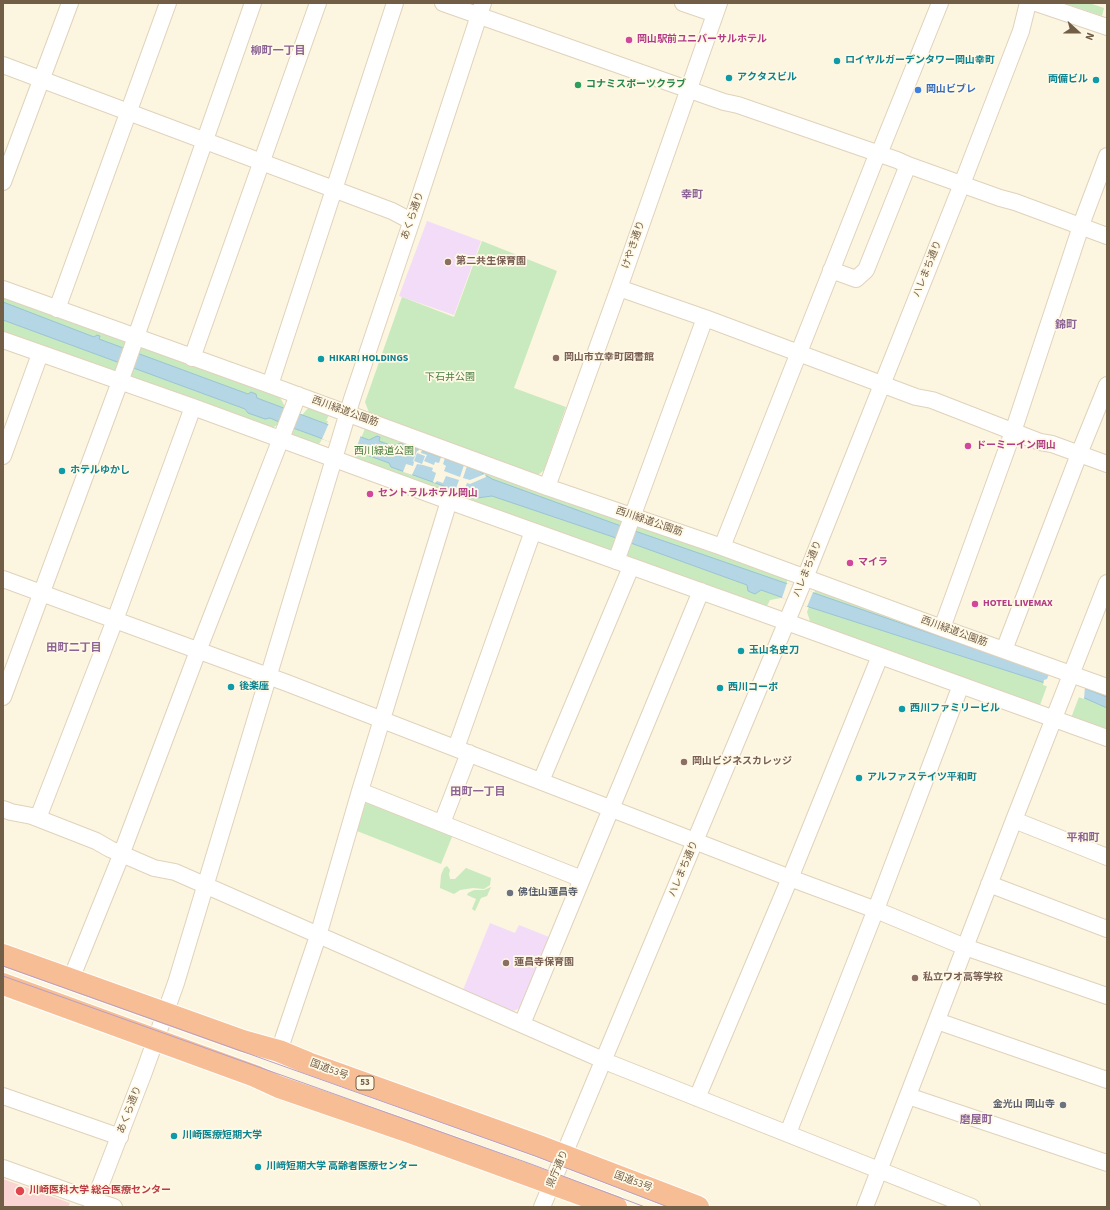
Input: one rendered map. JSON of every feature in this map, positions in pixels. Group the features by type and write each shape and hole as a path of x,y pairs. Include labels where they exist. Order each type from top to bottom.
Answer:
{"highway":[{"name":"国道53号","path":"3,954 243,1041 279,1051 308,1063 564,1155 698,1207"},
{"path":"3,984 255,1076 279,1087 397,1127 616,1207"}],"street":[{"path":"3,182 70,3"},
{"path":"57,309 168,3"},
{"path":"3,697 123,375 253,3"},
{"path":"192,358 318,3"},
{"path":"270,385 395,3"},
{"path":"443,3 480,9 689,90 724,102 738,105 1107,236"},
{"path":"684,3 717,8"},
{"path":"722,547 831,270 940,3"},
{"name":"ハレまち通り","path":"574,1131 787,622 962,184 1021,31 1028,3"},
{"path":"1036,3 1107,27"},
{"name":"けやき通り","path":"547,487 619,288 717,8"},
{"name":"あくら通り","path":"90,1205 120,1137 176,983 336,452 480,9"},
{"path":"3,65 392,211 412,222"},
{"path":"942,628 1013,432 1107,156"},
{"path":"831,270 856,279 866,270 908,165"},
{"path":"619,288 705,318 882,385 916,397 932,400 1040,442 1052,444 1107,464"},
{"name":"西川緑道公園筋","path":"3,289 57,309 134,343 192,358 270,385 296,402 346,421 547,487 628,528 722,547 800,589 942,628 1004,650 1068,682 1107,687"},
{"path":"616,561 705,318"},
{"path":"3,340 40,354 123,375 193,407 284,433 336,452 449,501 1107,738"},
{"path":"3,456 40,354"},
{"path":"1004,650 1107,385"},
{"path":"71,979 296,402"},
{"path":"38,818 115,620 193,407"},
{"path":"279,1051 318,936 381,720 449,501"},
{"path":"442,823 462,750 533,531"},
{"path":"541,781 631,567"},
{"path":"3,579 268,676 462,750 876,910 965,946 1107,996"},
{"path":"865,1207 1107,583"},
{"path":"522,1024 701,591"},
{"path":"697,1098 790,878 880,656"},
{"path":"788,1133 876,910 961,685"},
{"path":"360,792 582,879"},
{"path":"3,809 38,818 96,841 121,854 154,868 175,872 603,1060 972,1207"},
{"path":"1014,820 1107,857"},
{"path":"989,884 1107,929"},
{"path":"937,1021 1107,1080"},
{"path":"3,1096 120,1137"},
{"path":"908,1096 1107,1163"},
{"name":"県庁通り","path":"542,1207 574,1131"},
{"path":"3,1168 73,1194 90,1205 114,1207"}],"shaded area":[{"path":"427,221 481,241 454,315 399,296"},
{"name":"蓮昌寺保育園","path":"490,923 515,933 519,925 549,937 521,1008 513,1011 463,990"},
{"name":"川崎医科大学 総合医療センター","path":"3,1179 70,1203 68,1207 3,1207"}],"green space":[{"path":"1064,3 1089,3 1104,8 1102,16"},
{"name":"下石井公園","path":"482,241 557,271 514,388 566,407 544,470 537,476 370,415 365,402 402,297 454,317"},
{"path":"3,295 123,338 126,345 118,369 114,371 3,333"},
{"path":"144,346 278,394 285,407 279,424 270,429 131,378 130,375 139,349"},
{"path":"310,406 330,413 326,421 328,421 321,441 317,447 291,435 291,432 302,415"},
{"name":"西川緑道公園","path":"366,426 624,521 614,552 355,461 354,456"},
{"path":"635,525 787,577 787,584 782,596 781,598 770,600 766,608 629,559 625,550"},
{"path":"816,588 1052,672 1040,705 809,624 810,621 807,612"},
{"path":"1084,684 1107,693 1107,731 1071,718"},
{"path":"367,799 454,832 441,864 357,831"},
{"path":"447,866 450,870 450,879 455,879 466,868 491,878 490,885 484,889 473,888 460,890 454,894 440,888 441,875 444,868"},
{"path":"491,887 487,896 481,898 475,911 472,909 476,899 467,895 468,893 474,890 484,890"}],"water":[{"path":"3,302 94,337 97,335 100,336 99,339 248,394 251,392 256,394 257,398 369,440 377,436 380,437 379,441 393,446 401,443 477,470 492,479 632,530 1048,674 1107,697 1107,708 1042,682 809,607 761,590 755,594 748,591 747,585 628,542 492,496 477,498 391,467 389,463 293,428 270,418 265,419 248,413 245,409 3,320"}],"pier":[{"path":"329,423 361,435 355,452 322,439"},
{"path":"419,449 422,450 421,453 427,455 424,461 434,465 435,462 439,463 441,457 445,458 443,464 446,466 444,471 460,477 464,465 467,466 463,478 470,480 485,474 486,477 470,484 467,483 465,488 459,486 457,491 455,491 459,480 446,476 443,483 437,481 435,483 433,482 436,473 432,471 433,468 417,464 412,475 403,472 406,464 413,466 413,461 417,451","holes":["417,453 425,456 422,464 414,461"]},
{"path":"787,583 813,592 807,607 782,598"},
{"path":"1049,674 1085,687 1084,699 1043,685 1044,680 1047,679"}],"tram line":[{"path":"3,966 535,1156 668,1207"},
{"path":"3,976 531,1164 645,1207"}],"place":[{"name":"岡山駅前ユニバーサルホテル","path":"629,40"},
{"name":"ロイヤルガーデンタワー岡山幸町","path":"837,61"},
{"name":"アクタスビル","path":"729,78"},
{"name":"両備ビル","path":"1096,80"},
{"name":"コナミスポーツクラブ","path":"578,85"},
{"name":"岡山ビブレ","path":"918,90"},
{"name":"第二共生保育園","path":"448,262"},
{"name":"岡山市立幸町図書館","path":"556,358"},
{"name":"HIKARI HOLDINGS","path":"321,359"},
{"name":"ドーミーイン岡山","path":"968,446"},
{"name":"ホテルゆかし","path":"62,471"},
{"name":"セントラルホテル岡山","path":"370,494"},
{"name":"マイラ","path":"850,563"},
{"name":"HOTEL LIVEMAX","path":"975,604"},
{"name":"玉山名史刀","path":"741,651"},
{"name":"後楽座","path":"231,687"},
{"name":"西川コーポ","path":"720,688"},
{"name":"西川ファミリービル","path":"902,709"},
{"name":"岡山ビジネスカレッジ","path":"684,762"},
{"name":"アルファステイツ平和町","path":"859,778"},
{"name":"佛住山蓮昌寺","path":"510,893"},
{"name":"蓮昌寺保育園","path":"506,963"},
{"name":"私立ワオ高等学校","path":"915,978"},
{"name":"金光山 岡山寺","path":"1063,1105"},
{"name":"川崎医療短期大学","path":"174,1136"},
{"name":"川﨑短期大学 高齢者医療センター","path":"258,1167"},
{"name":"川崎医科大学 総合医療センター","path":"20,1191"}],"district":[{"name":"柳町一丁目","path":"278,52"},
{"name":"幸町","path":"692,196"},
{"name":"錦町","path":"1066,326"},
{"name":"田町二丁目","path":"74,649"},
{"name":"田町一丁目","path":"478,793"},
{"name":"平和町","path":"1083,839"},
{"name":"磨屋町","path":"976,1121"}]}
